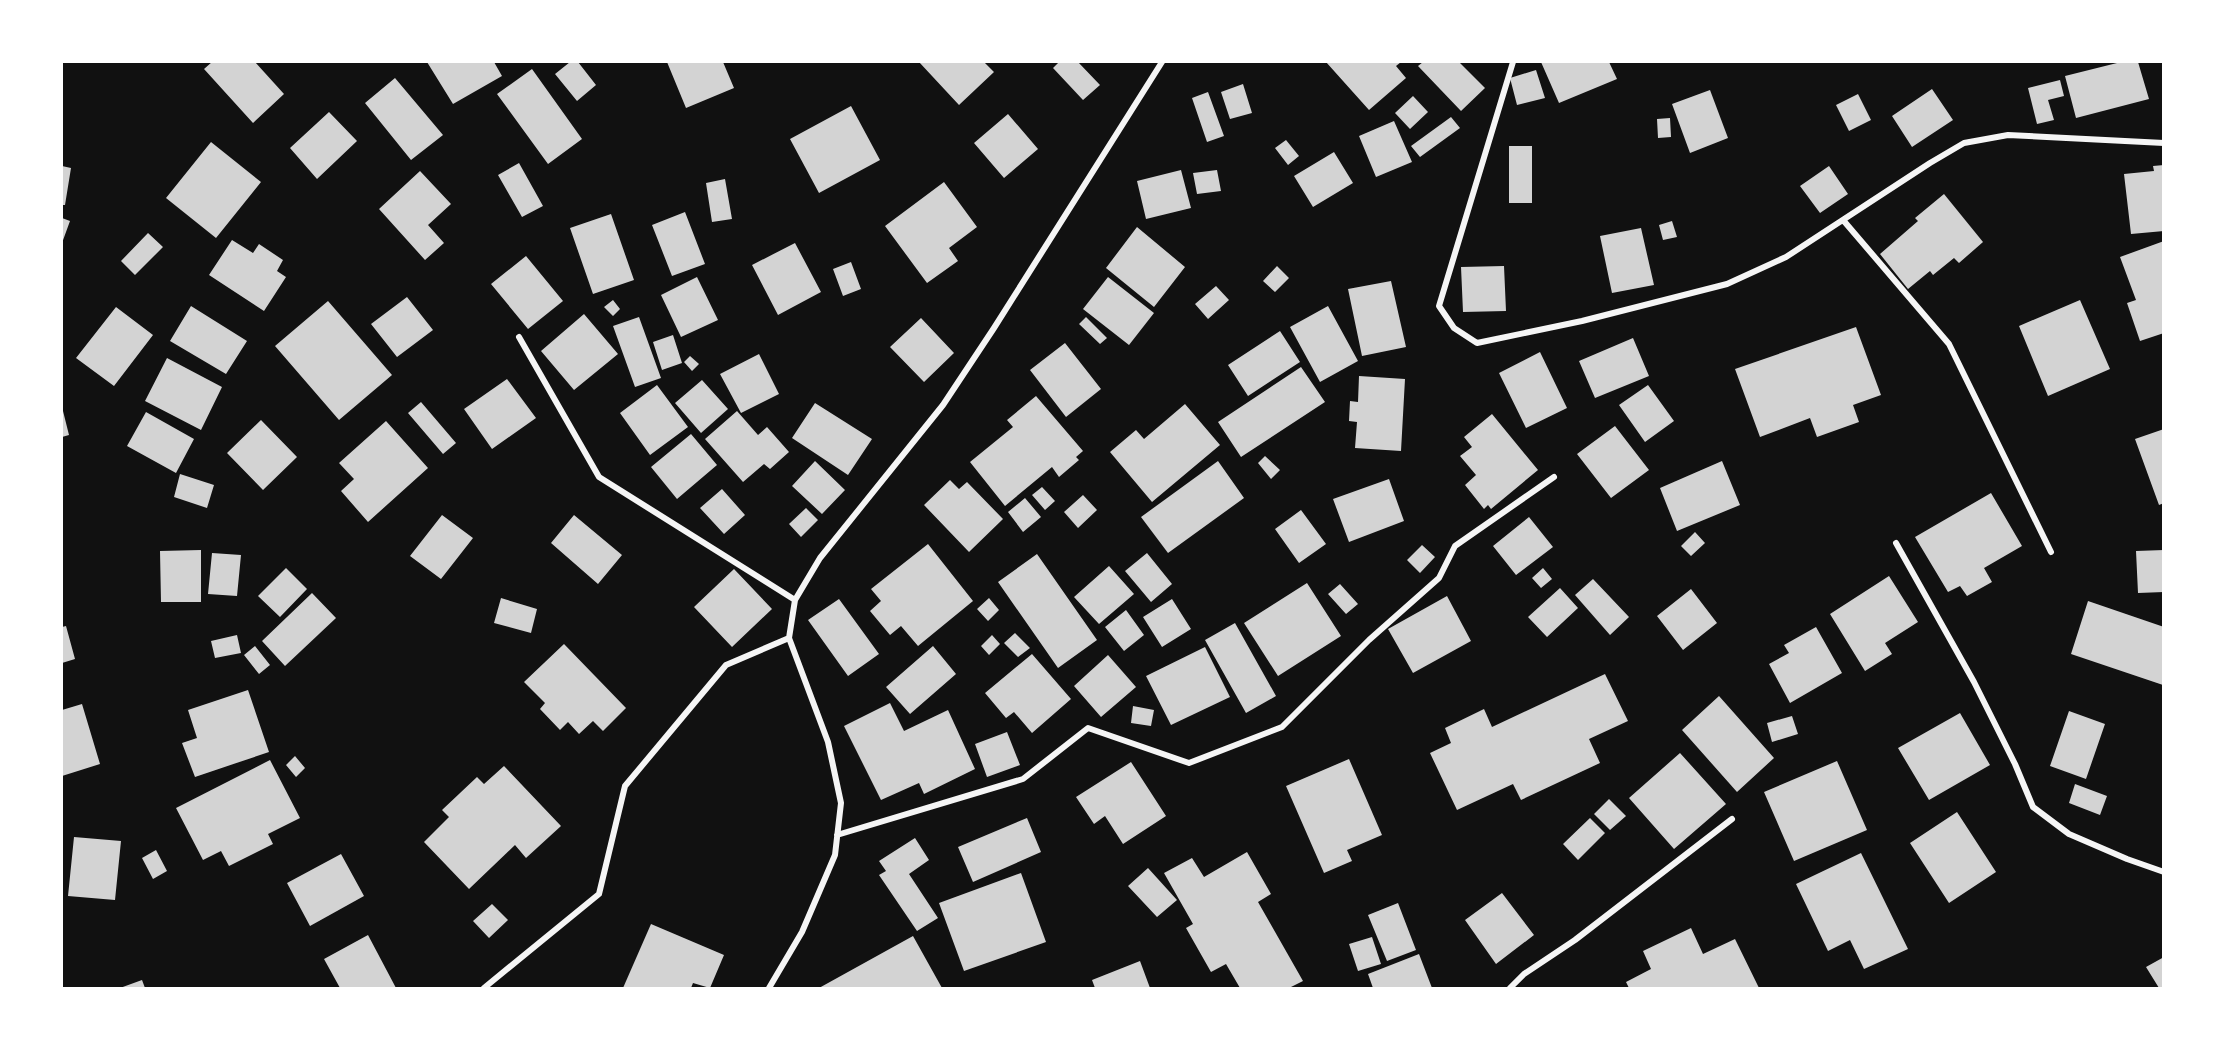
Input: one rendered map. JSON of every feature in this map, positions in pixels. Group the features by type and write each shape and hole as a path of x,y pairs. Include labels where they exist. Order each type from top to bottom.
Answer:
{"street":[{"path":"769,988 802,932 835,855 841,803 828,742 789,638 795,600 820,558 949,395 994,328 1162,62"},
{"path":"1513,62 1439,306 1454,328 1477,343 1582,321 1727,284 1786,257 1964,143 2008,135 2163,143"},
{"path":"1843,220 1949,344 2051,552"},
{"path":"519,338 598,477 795,600"},
{"path":"837,835 1023,779 1088,728 1189,763 1282,727 1369,640 1439,578 1455,546 1554,477"},
{"path":"1896,543 1974,682 2033,807 2069,834 2163,872"},
{"path":"484,988 599,894 626,786 726,665 789,638"},
{"path":"1510,988 1524,974 1575,940 1732,819"}],"building":[{"path":"212,62 255,62 284,94 253,123 204,69"},
{"path":"427,62 494,62 502,76 453,104"},
{"path":"570,62 578,62 596,85 577,101 555,74"},
{"path":"667,62 723,62 734,88 686,108"},
{"path":"919,62 984,62 994,72 959,105"},
{"path":"1059,62 1078,62 1100,85 1083,100 1053,68"},
{"path":"1326,62 1401,62 1396,66 1406,78 1369,110"},
{"path":"1423,62 1459,62 1485,88 1461,111 1418,66"},
{"path":"1541,62 1609,62 1617,79 1559,103"},
{"path":"2121,62 2138,62 2149,99 2076,118 2065,76"},
{"path":"532,69 582,139 548,164 497,94"},
{"path":"1536,70 1545,98 1517,105 1510,78"},
{"path":"395,78 443,135 411,160 365,103"},
{"path":"2060,80 2064,96 2048,100 2054,120 2037,124 2028,88"},
{"path":"1243,84 1252,113 1230,119 1221,92"},
{"path":"1932,89 1953,120 1912,147 1892,116"},
{"path":"1710,90 1728,138 1690,153 1672,104"},
{"path":"1208,92 1224,136 1207,142 1192,98"},
{"path":"1858,94 1871,120 1849,131 1836,105"},
{"path":"1413,96 1428,112 1410,129 1395,113"},
{"path":"851,106 880,160 819,193 790,139"},
{"path":"329,112 357,141 317,179 290,148"},
{"path":"1008,114 1038,149 1004,178 974,143"},
{"path":"1451,117 1460,128 1420,157 1411,146"},
{"path":"1670,118 1671,137 1658,138 1657,119"},
{"path":"1394,121 1412,162 1376,177 1359,136"},
{"path":"1286,140 1299,156 1288,165 1275,148"},
{"path":"211,142 261,182 216,238 166,198"},
{"path":"1509,146 1532,146 1532,203 1509,203"},
{"path":"1334,152 1353,183 1313,207 1294,176"},
{"path":"519,163 543,206 522,217 498,175"},
{"path":"2164,165 2164,231 2131,234 2124,174 2154,171 2153,166"},
{"path":"62,166 71,168 65,205 62,205"},
{"path":"1829,166 1848,194 1820,213 1800,186"},
{"path":"1181,170 1191,208 1146,219 1137,181"},
{"path":"1217,170 1221,191 1197,194 1193,173"},
{"path":"420,171 451,204 428,225 444,243 425,260 379,209"},
{"path":"725,179 732,219 712,222 706,183"},
{"path":"944,182 977,227 949,248 958,261 927,283 885,226"},
{"path":"1944,194 1983,242 1959,263 1954,258 1933,275 1930,271 1908,289 1880,254 1918,221 1915,218"},
{"path":"685,212 705,264 672,276 652,225"},
{"path":"611,214 634,280 593,294 570,228"},
{"path":"62,218 70,221 62,243"},
{"path":"1672,221 1677,237 1663,240 1659,225"},
{"path":"1137,227 1185,267 1154,307 1106,268"},
{"path":"1641,228 1654,285 1612,293 1600,236"},
{"path":"148,233 163,247 135,275 121,261"},
{"path":"232,240 253,253 259,244 283,260 277,271 286,277 264,311 209,275"},
{"path":"2164,241 2164,333 2140,341 2127,303 2136,300 2120,257"},
{"path":"795,243 821,292 778,315 752,265"},
{"path":"526,256 563,301 528,329 491,284"},
{"path":"851,262 861,289 843,296 833,269"},
{"path":"1277,266 1289,278 1275,292 1263,281"},
{"path":"1504,266 1506,311 1463,312 1461,267"},
{"path":"697,277 718,320 681,337 661,295"},
{"path":"1108,277 1154,313 1129,345 1083,309"},
{"path":"1391,281 1406,347 1362,356 1348,289"},
{"path":"1216,286 1229,300 1208,319 1195,304"},
{"path":"407,297 433,330 397,357 371,324"},
{"path":"613,300 620,309 613,316 604,307"},
{"path":"2080,300 2110,369 2048,396 2019,326"},
{"path":"328,301 392,375 339,420 275,346"},
{"path":"191,306 247,341 226,374 170,341"},
{"path":"1328,306 1358,361 1320,382 1290,327"},
{"path":"116,307 153,335 114,386 76,358"},
{"path":"584,314 618,354 574,390 541,351"},
{"path":"639,317 661,378 635,387 613,326"},
{"path":"1086,317 1107,338 1100,344 1079,324"},
{"path":"921,318 954,353 924,382 890,347"},
{"path":"1856,327 1881,395 1853,405 1859,422 1817,437 1810,418 1760,437 1735,369"},
{"path":"1280,331 1300,362 1248,396 1228,365"},
{"path":"673,335 682,363 662,370 653,342"},
{"path":"1633,338 1649,376 1595,398 1579,361"},
{"path":"1065,343 1101,389 1066,417 1030,370"},
{"path":"1540,352 1567,408 1526,428 1499,373"},
{"path":"759,354 779,394 741,413 720,374"},
{"path":"690,356 699,364 692,371 684,362"},
{"path":"167,358 222,387 201,430 145,401"},
{"path":"1301,367 1325,402 1241,457 1218,422"},
{"path":"1359,376 1405,379 1401,451 1355,448 1357,422 1349,421 1350,401 1358,402"},
{"path":"507,379 536,418 492,449 464,409"},
{"path":"702,380 728,409 701,433 675,403"},
{"path":"657,385 688,427 650,455 620,413"},
{"path":"1648,385 1674,421 1645,442 1619,405"},
{"path":"1036,396 1083,451 1076,457 1079,460 1059,477 1052,467 1005,506 970,462 1013,427 1007,420"},
{"path":"421,402 456,443 443,454 408,413"},
{"path":"815,403 872,439 848,475 792,438"},
{"path":"1185,404 1220,445 1152,502 1110,452 1136,430 1144,439"},
{"path":"62,407 69,435 62,437"},
{"path":"737,411 758,435 767,427 789,452 770,469 764,464 743,482 705,439"},
{"path":"146,412 194,439 176,473 127,446"},
{"path":"1492,414 1538,470 1491,509 1488,505 1484,509 1465,485 1476,475 1460,456 1472,447 1464,437"},
{"path":"261,420 297,457 263,490 227,453"},
{"path":"386,421 428,468 368,522 341,491 354,479 339,463"},
{"path":"1615,426 1649,470 1611,498 1577,454"},
{"path":"2164,429 2164,503 2159,505 2135,439"},
{"path":"691,434 717,465 677,499 651,467"},
{"path":"1265,456 1280,470 1271,479 1258,463"},
{"path":"815,461 845,490 822,514 792,486"},
{"path":"1218,461 1244,498 1168,553 1141,517"},
{"path":"1722,461 1740,505 1677,531 1660,488"},
{"path":"180,474 214,485 207,508 174,497"},
{"path":"1389,479 1404,521 1349,542 1333,499"},
{"path":"950,480 959,489 967,482 1003,519 969,552 924,505"},
{"path":"1042,487 1055,501 1045,510 1032,495"},
{"path":"722,489 745,515 724,534 700,508"},
{"path":"1991,493 2022,546 1984,568 1992,582 1967,596 1960,586 1948,592 1915,537"},
{"path":"1083,495 1097,510 1078,528 1064,512"},
{"path":"1025,498 1041,517 1023,532 1008,512"},
{"path":"806,508 818,520 801,537 789,524"},
{"path":"1301,510 1326,544 1299,563 1275,529"},
{"path":"442,515 473,538 441,579 410,556"},
{"path":"574,515 622,555 598,584 551,543"},
{"path":"1529,517 1553,547 1516,575 1493,546"},
{"path":"1695,532 1705,543 1691,556 1681,546"},
{"path":"928,544 973,601 918,646 901,626 890,635 870,611 881,601 871,589"},
{"path":"1422,545 1435,557 1420,573 1407,560"},
{"path":"201,550 201,602 161,602 160,551"},
{"path":"2164,550 2164,592 2138,593 2136,551"},
{"path":"212,553 241,555 237,596 208,594"},
{"path":"1147,553 1172,584 1151,602 1125,571"},
{"path":"1037,554 1097,640 1058,668 998,582"},
{"path":"1109,566 1134,594 1099,624 1074,597"},
{"path":"286,568 307,589 280,617 258,596"},
{"path":"1543,568 1552,579 1541,588 1532,578"},
{"path":"734,569 772,609 732,647 694,607"},
{"path":"1889,576 1918,622 1885,643 1892,654 1865,671 1830,614"},
{"path":"1593,579 1629,617 1610,635 1575,595"},
{"path":"1307,583 1341,636 1278,676 1244,623"},
{"path":"1340,584 1358,604 1346,614 1328,594"},
{"path":"1560,588 1578,608 1547,637 1528,617"},
{"path":"1691,589 1717,623 1683,650 1657,616"},
{"path":"312,593 336,618 285,666 262,641"},
{"path":"1447,596 1471,641 1413,673 1388,629"},
{"path":"501,598 537,609 531,633 494,623"},
{"path":"989,598 999,610 988,621 977,609"},
{"path":"839,599 879,654 848,676 808,620"},
{"path":"1172,599 1191,629 1162,647 1143,617"},
{"path":"2088,601 2164,627 2163,685 2071,654"},
{"path":"1126,610 1144,635 1124,651 1105,627"},
{"path":"1235,623 1276,696 1246,713 1205,640"},
{"path":"66,626 75,659 62,663 62,627"},
{"path":"1816,627 1842,673 1790,703 1769,664 1789,653 1784,645"},
{"path":"1015,633 1030,648 1018,657 1004,643"},
{"path":"237,635 241,653 215,658 211,641"},
{"path":"992,635 1000,644 989,655 981,646"},
{"path":"564,644 626,708 603,731 593,721 579,734 568,722 560,730 540,709 545,703 524,682"},
{"path":"255,646 270,665 259,674 244,655"},
{"path":"933,646 956,674 910,714 886,687"},
{"path":"1205,647 1230,697 1171,725 1146,676"},
{"path":"1032,654 1071,699 1032,733 1014,712 1006,718 985,693"},
{"path":"1108,655 1136,687 1101,717 1074,686"},
{"path":"1605,674 1628,721 1589,739 1600,763 1521,800 1513,784 1457,810 1430,753 1451,743 1445,728 1484,709 1492,727"},
{"path":"248,690 269,752 195,777 182,743 197,738 188,710"},
{"path":"1719,696 1774,758 1737,792 1682,730"},
{"path":"890,703 904,731 948,710 975,769 924,794 919,783 881,800 844,726"},
{"path":"82,704 100,764 62,776 62,710"},
{"path":"1133,706 1154,710 1151,726 1131,723"},
{"path":"2069,711 2105,724 2086,779 2050,766"},
{"path":"1960,713 1990,765 1929,800 1898,748"},
{"path":"1792,716 1798,734 1772,742 1767,723"},
{"path":"1007,732 1020,765 987,777 975,744"},
{"path":"1680,753 1726,804 1674,849 1629,798"},
{"path":"295,756 305,768 296,777 286,765"},
{"path":"1349,759 1382,835 1347,850 1352,861 1324,873 1286,786"},
{"path":"270,760 300,818 268,834 273,844 229,866 221,851 203,860 176,808"},
{"path":"1837,761 1867,830 1794,861 1764,792"},
{"path":"1131,762 1166,816 1123,844 1105,816 1094,824 1076,797"},
{"path":"504,766 561,826 526,858 515,845 469,889 424,842 449,817 442,810 477,777 484,784"},
{"path":"2075,784 2107,796 2100,815 2069,803"},
{"path":"1609,799 1626,816 1610,830 1594,814"},
{"path":"1957,812 1996,872 1949,903 1910,843"},
{"path":"1027,818 1041,852 973,882 958,847"},
{"path":"1590,818 1605,833 1578,860 1563,844"},
{"path":"74,837 121,841 115,900 68,896"},
{"path":"915,838 929,860 909,874 938,918 917,931 879,875 886,871 879,861"},
{"path":"156,850 167,871 153,879 142,858"},
{"path":"1247,852 1271,894 1258,902 1303,981 1289,988 1240,988 1226,964 1211,972 1186,928 1193,924 1164,873 1192,858 1204,877"},
{"path":"1861,853 1908,949 1864,969 1850,940 1828,951 1796,884"},
{"path":"341,854 364,896 310,926 287,883"},
{"path":"1148,868 1177,900 1157,917 1128,886"},
{"path":"1021,873 1046,942 964,971 939,903"},
{"path":"1502,893 1534,935 1496,964 1465,920"},
{"path":"1398,903 1416,950 1387,961 1368,915"},
{"path":"492,904 508,920 489,938 473,921"},
{"path":"651,924 724,955 710,988 693,983 691,988 623,988"},
{"path":"1691,928 1703,954 1735,939 1759,988 1629,988 1626,982 1651,969 1643,951"},
{"path":"368,935 396,988 340,988 324,959"},
{"path":"913,936 942,988 819,988"},
{"path":"1372,937 1381,964 1358,971 1349,944"},
{"path":"1419,954 1432,988 1373,988 1368,974"},
{"path":"2164,957 2164,988 2159,988 2146,967"},
{"path":"1140,961 1150,988 1095,988 1092,980"},
{"path":"142,980 145,988 120,988"}]}
